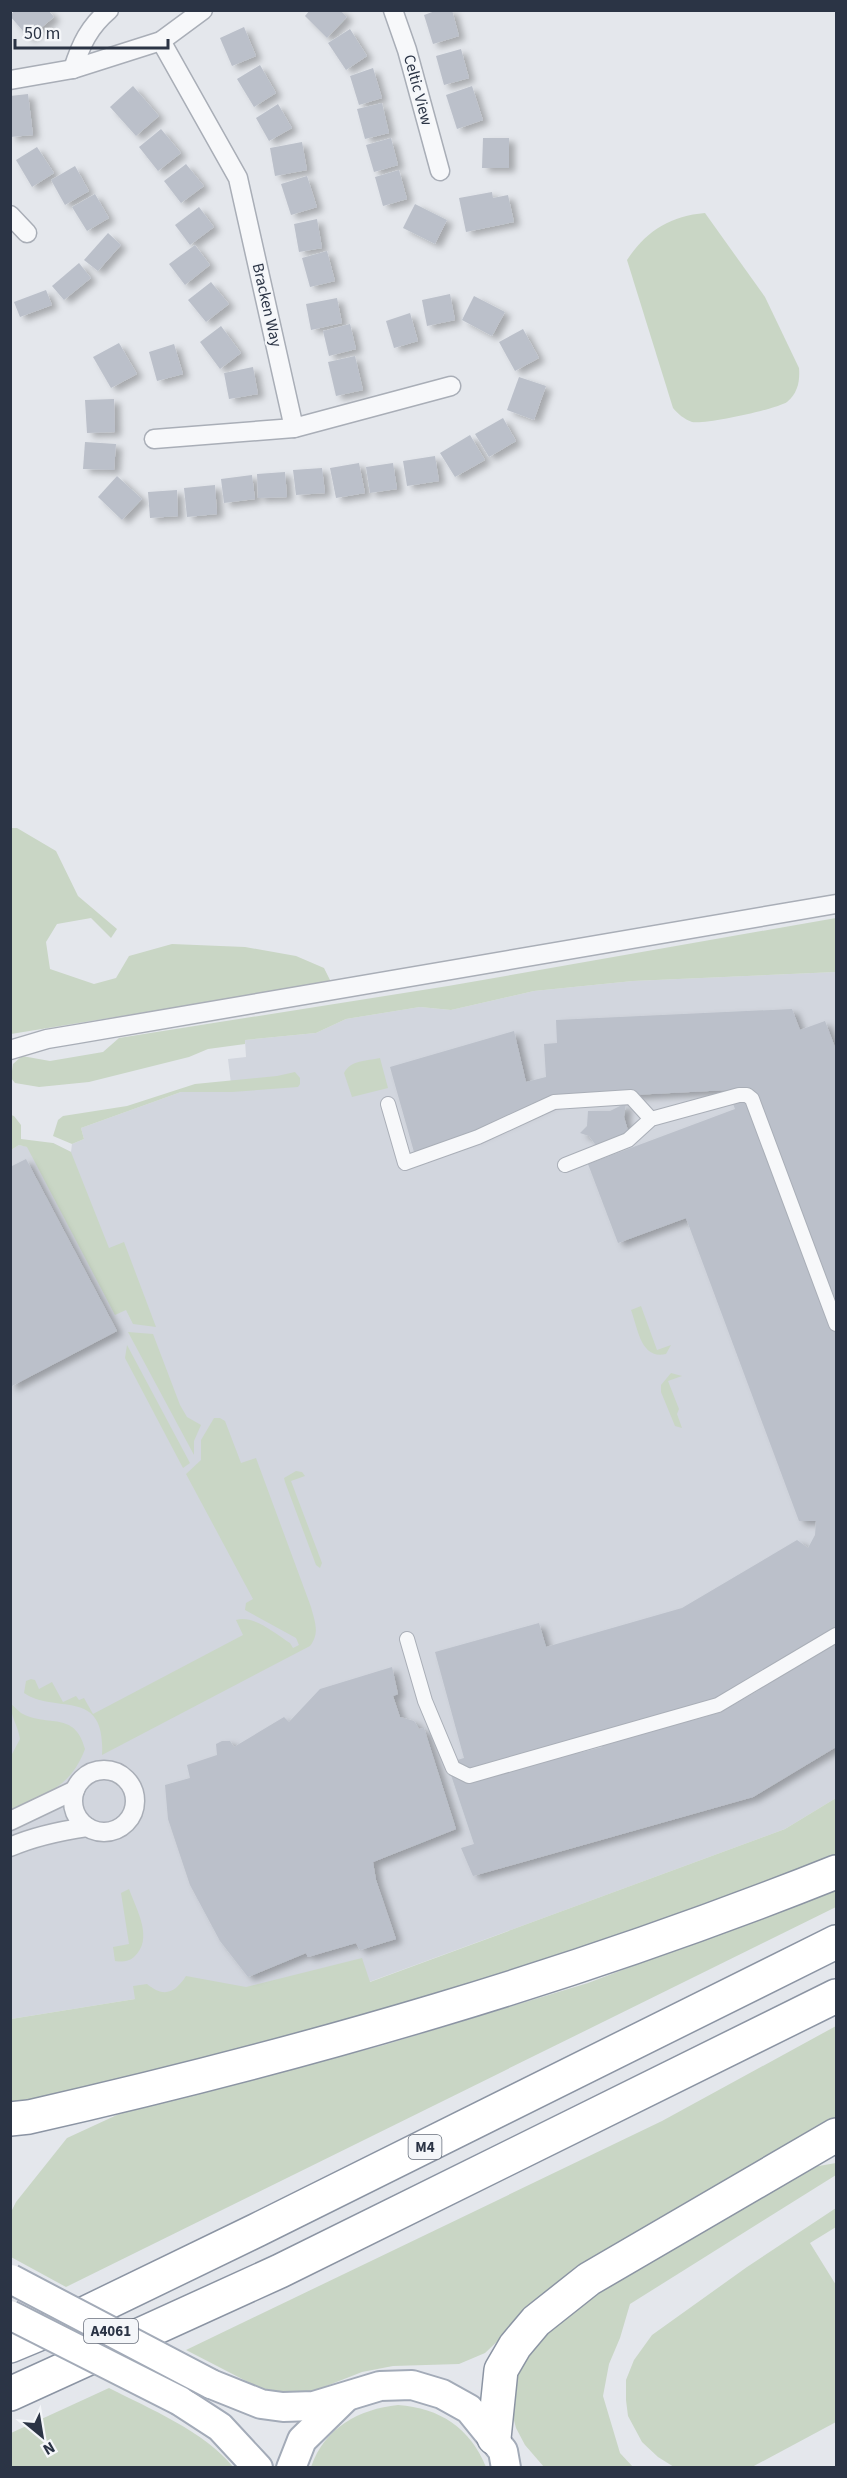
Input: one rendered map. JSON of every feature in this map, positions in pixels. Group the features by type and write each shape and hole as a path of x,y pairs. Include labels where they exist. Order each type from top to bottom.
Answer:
{"highway":[{"path":"10,2119 52,2112 259,2062 513,1989 642,1946 837,1872"},
{"name":"M4","path":"10,2346 63,2324 257,2230 837,1942"},
{"path":"10,2394 280,2271 837,1996"},
{"path":"506,2456 501,2370 515,2346 536,2321 589,2279 837,2135"}],"main road":[{"name":"A4061","path":"11,2278 212,2384 261,2404 283,2407 314,2406 380,2386 412,2385 442,2394 468,2409 506,2456"},
{"name":"A4061","path":"10,2314 180,2400 220,2427 258,2468"},
{"name":"A4061","path":"291,2468 302,2440 348,2396"}],"street":[{"path":"73,69 82,41 96,22 109,10"},
{"path":"10,80 73,69 161,41 203,10"},
{"name":"Celtic View","path":"393,10 408,50 440,171"},
{"name":"Bracken Way","path":"161,41 238,178 294,428"},
{"path":"10,215 27,233"},
{"path":"154,439 294,428 451,386"},
{"path":"10,1050 57,1037 837,904"},
{"path":"565,1165 628,1140 651,1119 739,1095 747,1095 752,1098 837,1324"},
{"path":"388,1104 405,1163 478,1137 554,1102 631,1097 651,1119"},
{"path":"407,1639 425,1701 453,1768 469,1776 718,1705 837,1635"},
{"path":"10,1821 75,1790 84,1777 103,1770 110,1770 124,1777 133,1790 135,1807 121,1827 105,1832 87,1827 52,1833 27,1839 10,1847"},
{"path":"75,1790 74,1811 87,1827"}],"shaded area":[{"path":"836,972 836,1798 785,1829 369,1982 135,1999 11,2019 11,1150 19,1145 48,1151 53,1143 71,1152 72,1144 84,1139 81,1128 181,1092 232,1092 228,1059 246,1057 245,1040 316,1033 346,1019 420,1007 451,1010 534,991 633,981"}],"green space":[{"path":"705,213 765,297 799,368 799,378 794,395 781,405 725,419 692,422 673,408 627,260 642,241 660,227 681,218"},
{"path":"11,828 17,828 56,851 78,896 117,929 111,938 91,918 57,924 46,942 50,969 94,984 116,978 129,956 172,944 245,947 296,956 324,968 331,982 11,1034"},
{"path":"836,918 836,972 633,981 534,991 451,1010 420,1007 346,1019 316,1033 245,1040 245,1044 208,1049 189,1057 89,1082 39,1087 15,1083 11,1078 13,1064 22,1056 50,1061 103,1052 119,1038 448,986"},
{"path":"380,1058 388,1088 352,1097 344,1073 359,1062"},
{"path":"295,1072 300,1078 298,1087 232,1092 181,1092 81,1128 84,1139 72,1144 53,1136 58,1120 63,1116 127,1106 195,1084 277,1076"},
{"path":"11,1115 21,1125 21,1139 53,1143 71,1152 109,1248 124,1242 156,1327 133,1324 126,1310 115,1315 27,1147 19,1145 11,1150"},
{"path":"641,1306 657,1350 671,1345 666,1354 658,1355 651,1352 642,1341 631,1310"},
{"path":"128,1332 153,1334 180,1405 187,1417 201,1425 194,1441 194,1455"},
{"path":"127,1345 190,1463 183,1468 125,1358"},
{"path":"671,1373 682,1376 668,1381 679,1409 677,1414 682,1428 675,1426 661,1392 661,1385"},
{"path":"214,1418 225,1421 241,1463 256,1458 311,1607 316,1627 315,1637 310,1646 102,1755 101,1733 96,1719 88,1711 76,1706 37,1699 24,1693 26,1681 35,1680 39,1689 52,1682 63,1702 76,1696 79,1700 84,1698 93,1714 243,1635 236,1620 257,1622 290,1643 293,1648 299,1645 296,1638 245,1610 246,1603 253,1599 186,1474 201,1460 201,1440"},
{"path":"296,1471 302,1472 305,1476 291,1481 322,1563 320,1568 316,1565 284,1478"},
{"path":"10,1703 21,1713 31,1717 67,1724 75,1729 85,1749 79,1762 64,1781 46,1794 11,1809 11,1756 20,1739"},
{"path":"836,1798 836,1859 603,1947 332,2031 11,2105 11,2019 135,1999 133,1986 147,1984 159,1991 169,1992 186,1976 246,1987 362,1958 370,1982 785,1829"},
{"path":"129,1889 142,1924 143,1942 140,1950 132,1959 115,1961 113,1947 129,1944 121,1893"},
{"path":"836,1889 836,1907 66,2287 11,2257 10,2214 16,2202 67,2138 119,2114 384,2045 588,1983"},
{"path":"836,2026 836,2120 502,2337 485,2353 459,2364 393,2366 362,2372 306,2394 286,2395 267,2391 186,2350 662,2121"},
{"path":"836,2163 836,2175 630,2304 609,2364 603,2396 620,2453 633,2467 544,2467 525,2445 516,2428 510,2405 517,2363 547,2321 813,2167"},
{"path":"836,2208 836,2227 810,2243 836,2285 836,2422 752,2467 674,2467 658,2457 642,2442 628,2416 626,2380 634,2360 652,2335 747,2267"},
{"path":"109,2388 192,2432 222,2454 233,2467 11,2467 11,2433"},
{"path":"398,2405 427,2410 452,2422 471,2441 486,2467 311,2467 325,2441 345,2423 370,2411"}],"building":[{"path":"15,10 48,10 54,17 29,38 10,16"},
{"path":"310,10 340,10 347,17 327,38 305,16"},
{"path":"438,10 452,10 459,36 433,44 424,15"},
{"path":"244,27 256,56 232,66 220,38"},
{"path":"350,29 367,56 346,70 328,43"},
{"path":"461,49 469,78 444,85 436,56"},
{"path":"260,65 276,93 254,107 237,79"},
{"path":"373,68 382,98 359,105 350,76"},
{"path":"133,86 159,116 136,136 110,107"},
{"path":"472,86 483,120 457,129 446,95"},
{"path":"28,94 33,135 10,137 10,96"},
{"path":"382,103 389,133 365,139 357,109"},
{"path":"278,104 292,128 269,141 256,118"},
{"path":"161,129 181,153 158,171 139,147"},
{"path":"391,138 398,165 374,172 366,145"},
{"path":"483,138 509,138 509,168 482,168"},
{"path":"302,142 307,170 275,176 270,148"},
{"path":"37,147 54,173 32,187 16,160"},
{"path":"186,164 204,186 181,203 164,181"},
{"path":"75,166 89,191 65,205 51,180"},
{"path":"399,170 407,199 383,206 375,177"},
{"path":"307,176 317,207 291,215 281,184"},
{"path":"492,192 493,198 508,195 514,222 466,232 459,198"},
{"path":"95,194 109,218 87,231 72,207"},
{"path":"415,204 447,220 435,244 403,228"},
{"path":"199,207 214,227 190,245 175,225"},
{"path":"317,219 322,248 299,252 294,224"},
{"path":"108,233 121,245 98,271 84,260"},
{"path":"195,245 210,265 185,285 169,264"},
{"path":"327,251 335,281 310,287 302,258"},
{"path":"79,263 91,278 64,300 52,286"},
{"path":"211,282 229,304 206,322 188,300"},
{"path":"46,290 52,305 20,317 14,302"},
{"path":"450,294 455,320 427,326 422,300"},
{"path":"474,296 505,312 492,336 462,320"},
{"path":"337,298 342,323 311,330 306,304"},
{"path":"410,313 418,341 394,348 386,321"},
{"path":"350,324 356,349 329,356 323,331"},
{"path":"221,326 241,353 220,369 200,342"},
{"path":"523,329 539,358 515,371 499,342"},
{"path":"119,343 137,374 111,388 93,357"},
{"path":"174,344 183,374 157,381 149,352"},
{"path":"355,356 363,390 336,396 328,362"},
{"path":"253,367 258,394 229,399 224,373"},
{"path":"519,377 546,386 534,420 507,410"},
{"path":"114,399 115,432 87,433 85,400"},
{"path":"503,418 516,441 489,457 475,434"},
{"path":"470,435 485,460 455,477 440,453"},
{"path":"85,442 116,444 114,470 83,469"},
{"path":"435,456 439,481 407,486 403,461"},
{"path":"359,463 365,493 336,498 330,468"},
{"path":"393,463 397,489 370,493 366,467"},
{"path":"322,468 325,493 296,495 293,470"},
{"path":"285,472 287,497 258,498 257,474"},
{"path":"252,475 255,499 224,503 221,479"},
{"path":"117,476 142,499 122,520 98,497"},
{"path":"215,485 217,514 187,517 184,488"},
{"path":"177,490 178,516 150,518 148,492"},
{"path":"792,1009 800,1030 825,1021 836,1050 836,1303 830,1285 816,1290 831,1331 836,1329 836,1747 753,1797 473,1876 461,1848 474,1844 447,1763 464,1758 435,1652 539,1623 546,1647 682,1608 797,1540 808,1548 815,1535 816,1521 799,1521 686,1218 618,1243 588,1164 735,1109 728,1090 556,1099 477,1135 414,1152 390,1067 514,1031 526,1082 546,1077 544,1044 557,1043 556,1020","holes":["792,1187 806,1225 793,1230 779,1191","752,1677 759,1690 721,1712 687,1722 683,1708 715,1698","597,1731 602,1747 575,1754 571,1739"]},
{"path":"626,1103 624,1117 629,1134 598,1148 589,1136 580,1133 587,1126 588,1111 610,1111"},
{"path":"26,1159 117,1331 10,1387 10,1167"},
{"path":"392,1667 398,1694 393,1696 400,1717 414,1721 419,1729 424,1728 456,1829 373,1862 376,1880 396,1939 360,1950 356,1943 308,1957 306,1953 248,1977 220,1941 190,1885 168,1819 165,1785 190,1778 187,1765 217,1755 216,1744 230,1741 234,1747 284,1717 289,1722 320,1689"}]}
